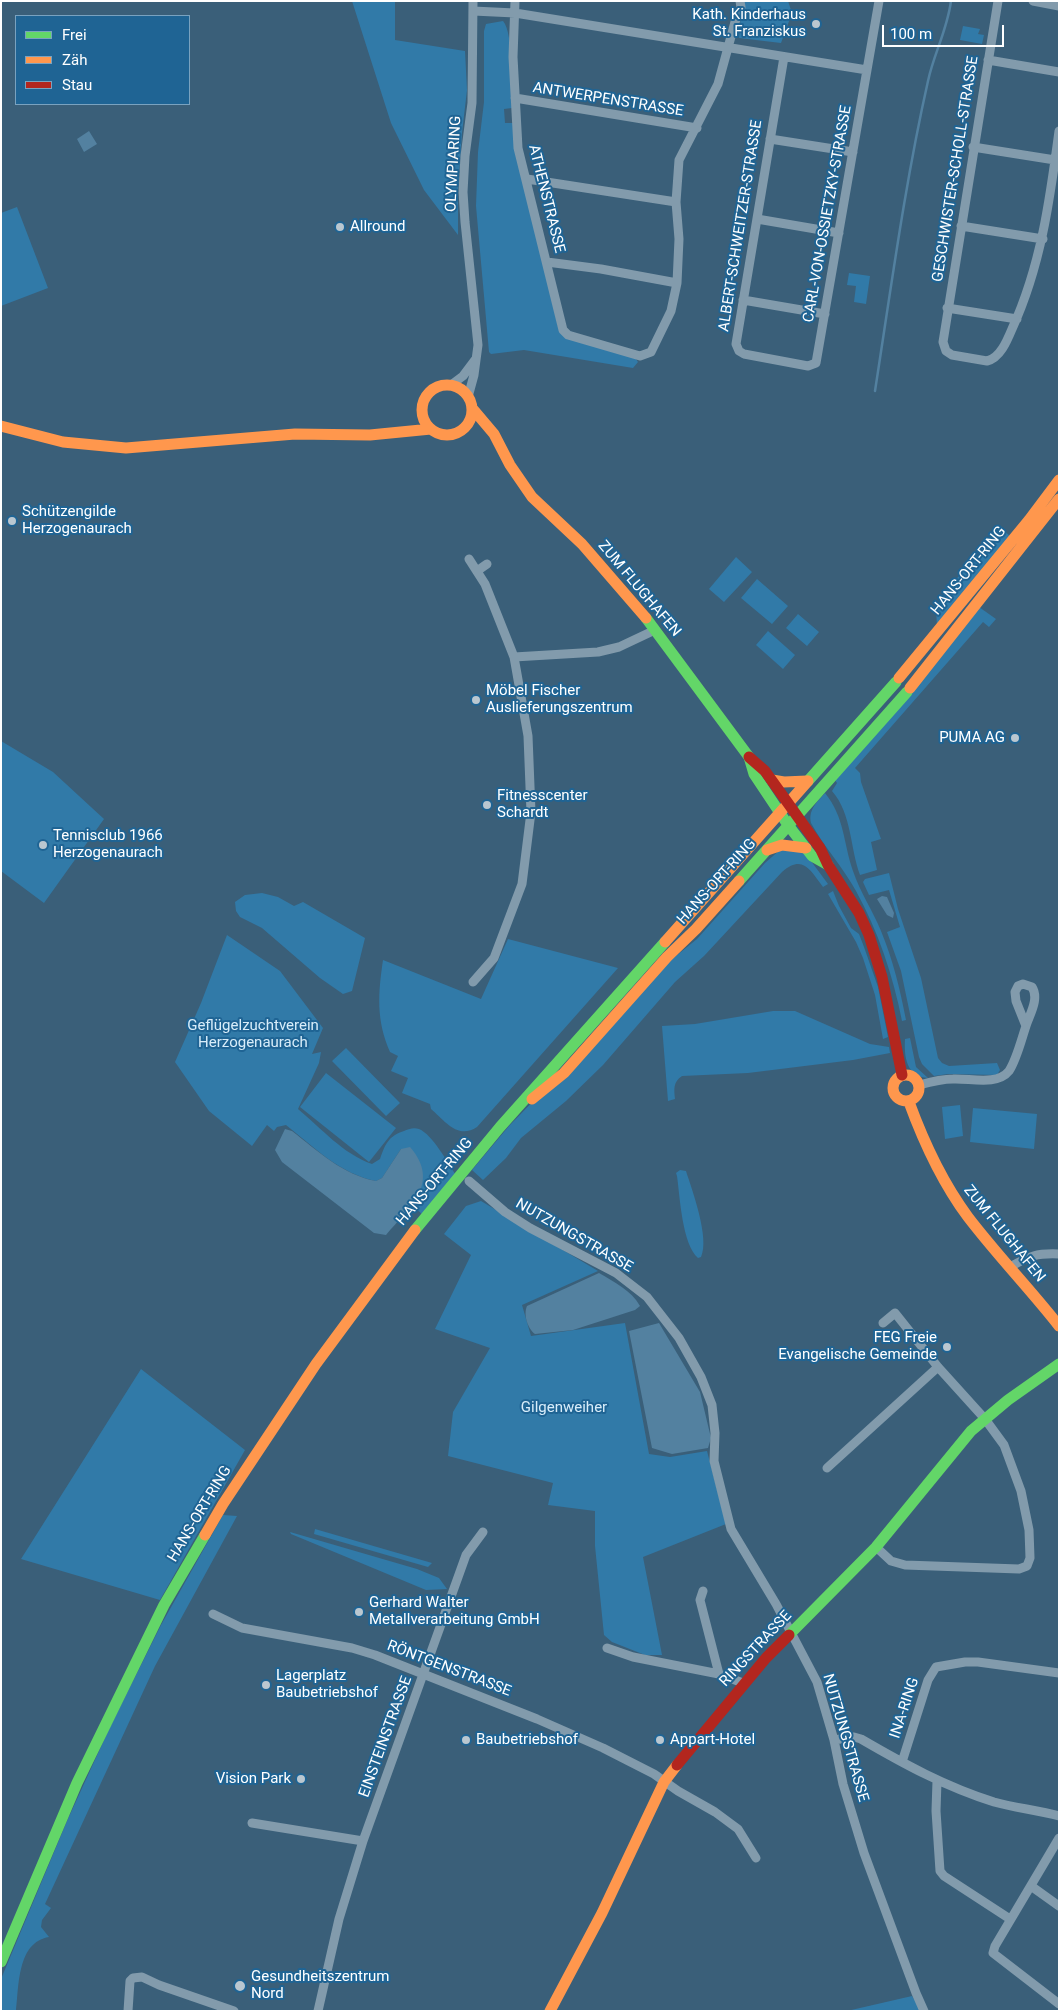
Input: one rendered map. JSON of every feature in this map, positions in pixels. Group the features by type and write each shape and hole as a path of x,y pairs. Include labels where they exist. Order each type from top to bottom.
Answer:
{"street":[{"name":"ATHENSTRASSE","path":"515,1 513,57 518,148 563,330 568,335 633,356 645,356 654,348 671,311 677,283"},
{"path":"547,262 601,269 677,283 679,239 676,202 679,160 718,84 735,22 742,7 738,1"},
{"name":"CARL-VON-OSSIETZKY-STRASSE","path":"816,363 879,1"},
{"name":"GESCHWISTER-SCHOLL-STRASSE","path":"998,1 948,308 943,342 946,351 952,355 987,361 992,360 1002,349 1017,319"},
{"path":"1033,1 1059,6"},
{"path":"473,6 868,70"},
{"name":"OLYMPIARING","path":"468,397 477,357 477,330 463,192 465,156 472,103 473,6"},
{"name":"ALBERT-SCHWEITZER-STRASSE","path":"784,57 736,344 744,354 808,366 816,363"},
{"path":"988,60 1059,72"},
{"name":"ANTWERPENSTRASSE","path":"515,98 697,128"},
{"path":"948,308 1017,319 1032,280 1043,239 1059,131"},
{"path":"770,138 853,152"},
{"path":"973,147 1055,160"},
{"path":"526,179 676,202"},
{"path":"757,219 839,233"},
{"path":"961,226 1043,239"},
{"path":"743,300 825,314"},
{"path":"451,385 463,376 477,357"},
{"path":"451,385 464,391 468,397 472,408 467,425 459,432 447,435 440,434 427,425 422,414 424,402 431,391 441,386 451,385"},
{"name":"ZUM FLUGHAFEN","path":"472,408 494,434 521,483 532,497 603,567 638,607 749,757 768,775 820,848 828,865 846,889 869,935 882,977 902,1075"},
{"path":"392,432 422,414"},
{"name":"ZUM FLUGHAFEN","path":"467,425 485,433 499,446"},
{"path":"1,426 45,440 98,447 126,448 248,437 302,434 352,435 431,429"},
{"name":"HANS-ORT-RING","path":"1,1962 78,1783 164,1605 223,1504 316,1364 400,1248 500,1126 897,680 1029,520 1059,480"},
{"name":"HANS-ORT-RING","path":"500,1126 564,1072 831,778 908,690 1059,499"},
{"path":"469,559 485,584 514,657 528,736 530,803 522,884 494,958 473,982"},
{"path":"477,571 487,564"},
{"path":"514,657 598,652 619,647 655,630"},
{"name":"ZUM FLUGHAFEN","path":"749,757 754,774 788,825 812,856 828,865"},
{"path":"768,775 784,782 807,781"},
{"path":"765,851 782,845 806,848"},
{"path":"919,1085 952,1079 992,1080 1000,1078 1010,1068 1026,1026"},
{"path":"902,1075 910,1076 919,1085 918,1093 909,1102 901,1101 892,1091 893,1083 902,1075"},
{"name":"ZUM FLUGHAFEN","path":"909,1102 920,1132 951,1192 968,1216 1059,1326"},
{"name":"NUTZUNGSTRASSE","path":"469,1181 493,1203 530,1228 616,1273 647,1297 679,1338 701,1378 712,1405 715,1433 714,1461 731,1529 776,1604 817,1682 834,1740 843,1784 864,1853 924,2011"},
{"path":"1010,1267 1032,1255 1044,1253 1059,1254"},
{"path":"876,1547 891,1561 905,1565 1019,1569 1028,1566 1030,1558 1029,1530 1021,1491 1004,1445 985,1419 938,1367 895,1313 883,1323"},
{"name":"RINGSTRASSE","path":"550,2011 602,1913 664,1782 743,1683 876,1547 963,1440 1008,1400 1059,1364"},
{"path":"827,1468 938,1367"},
{"name":"EINSTEINSTRASSE","path":"318,2011 339,1920 363,1841 466,1555 483,1532"},
{"path":"704,1591 700,1600 718,1674"},
{"name":"RÖNTGENSTRASSE","path":"213,1614 242,1628 352,1648 375,1655 537,1719 589,1742 654,1774 664,1782 715,1812 738,1829 756,1858"},
{"path":"607,1648 632,1658 718,1674 743,1683"},
{"name":"INA-RING","path":"902,1762 928,1680 936,1667 964,1662 978,1662 1059,1673"},
{"path":"834,1740 854,1737 862,1739 937,1781 996,1802 1058,1814"},
{"path":"937,1781 936,1811 940,1871 944,1876 1010,1919"},
{"path":"252,1824 363,1841"},
{"path":"1059,1838 1010,1919 995,1946 993,1954 1059,2004"},
{"path":"1031,1886 1059,1906"},
{"path":"128,2011 130,1981 134,1978 142,1977 234,2011"}],"green space":[{"path":"352,1 395,1 395,40 465,51 467,90 458,191 458,235 424,190 391,123"},
{"path":"742,1 788,1 792,13 781,43 739,38"},
{"path":"503,21 507,27 509,37 512,76 512,108 504,109 505,123 513,123 558,326 636,359 638,362 633,368 524,350 491,354 489,352 476,206 478,152 484,102 484,31 486,24"},
{"path":"963,26 980,29 978,34 984,35 982,44 960,40"},
{"path":"17,207 48,288 1,306 1,213"},
{"path":"849,273 870,276 866,304 854,302 856,286 847,285"},
{"path":"1002,529 1010,536 937,626 936,609 948,588"},
{"path":"736,557 752,572 724,602 709,589"},
{"path":"757,579 788,606 772,624 741,598"},
{"path":"979,607 996,619 989,627 983,622 855,768 860,773 861,782 881,839 871,842 877,870 860,875 847,821 839,800 832,791 837,783 835,780"},
{"path":"798,614 819,632 807,646 786,628"},
{"path":"768,631 795,655 783,669 756,645"},
{"name":"Tennisclub 1966 Herzogenaurach","path":"1,741 53,772 104,819 44,903 1,871"},
{"path":"825,793 832,802 840,821 856,879 885,942 896,975 906,1020 902,1021 884,954 864,906 851,882 811,823 812,810"},
{"path":"781,849 805,853 828,884 823,887 810,870 801,864 795,864 782,872 704,956 675,982 603,1065 566,1101 521,1138 506,1158 483,1180 472,1170 509,1126 671,960 697,939 765,863"},
{"path":"889,873 898,909 921,978 938,1058 942,1063 949,1066 997,1063 1000,1070 997,1075 948,1074 934,1076 922,1064 901,971 887,932 900,927 889,890 869,895 863,882 865,879"},
{"path":"833,891 851,928 859,934 878,987 888,1037 883,1039 875,995 863,958 856,942 828,894"},
{"path":"262,893 278,897 294,906 303,902 365,938 352,991 343,994 320,978 262,928 240,917 236,911 235,902 245,895"},
{"name":"Geflügelzuchtverein Herzogenaurach","path":"227,935 280,971 323,1028 312,1054 321,1052 319,1063 298,1109 351,1154 372,1164 380,1159 391,1138 411,1128 417,1128 424,1132 439,1149 456,1175 423,1215 414,1207 422,1191 401,1149 382,1178 376,1181 339,1166 317,1151 286,1125 277,1127 274,1131 267,1125 252,1146 209,1111 175,1062 201,1003"},
{"path":"508,939 618,968 477,1127 464,1131 458,1130 431,1109 430,1104 402,1093 408,1078 391,1071 398,1056 390,1052 380,1018 379,996 383,960 481,999"},
{"path":"773,1011 795,1011 870,1044 889,1047 890,1053 853,1060 748,1073 682,1076 679,1078 674,1089 675,1099 668,1101 662,1026 695,1024"},
{"path":"910,1038 916,1067 928,1078 915,1074 908,1064 905,1052 905,1039"},
{"path":"346,1048 400,1103 386,1116 332,1061"},
{"path":"326,1073 396,1128 369,1162 300,1107"},
{"path":"960,1105 963,1136 945,1139 942,1107"},
{"path":"973,1108 1037,1114 1034,1149 970,1142"},
{"path":"680,1170 686,1171 702,1226 703,1249 701,1257 698,1258 688,1242 685,1231 676,1173"},
{"name":"Gilgenweiher","path":"481,1201 598,1271 522,1305 531,1336 625,1323 649,1454 670,1457 707,1451 726,1524 643,1557 662,1655 645,1655 612,1642 604,1635 595,1546 595,1511 548,1505 553,1483 448,1456 453,1412 490,1348 435,1329 471,1255 444,1234 466,1206"},
{"path":"141,1369 245,1450 160,1600 21,1559"},
{"path":"223,1515 237,1516 155,1666 45,1904 51,1908 42,1920 41,1927 49,1937 31,1947 25,1956 19,1978 16,2011 1,2011 1,1979 67,1821 110,1727 161,1625"},
{"path":"315,1529 432,1563 428,1567 314,1534"},
{"path":"290,1532 417,1569 439,1578 447,1589 426,1590"},
{"path":"912,1996 922,2011 847,2011"}],"shaded area":[{"path":"89,131 97,144 84,152 77,139"},
{"path":"882,896 887,897 894,913 893,918 887,915 877,899"},
{"path":"285,1129 292,1131 342,1168 376,1181 382,1178 401,1149 410,1147 419,1160 423,1172 419,1194 386,1235 374,1233 282,1162 275,1150"},
{"path":"599,1273 627,1291 640,1306 635,1310 573,1330 535,1334 532,1332 526,1317 527,1306"},
{"name":"Gilgenweiher","path":"659,1323 700,1392 711,1438 708,1448 672,1454 652,1448 629,1331"}],"waterway":[{"path":"875,391 912,158 931,71 947,22 951,1"}],"traffic: fast":[{"path":"646,618 749,757 754,774 788,825 812,856 828,865"},
{"path":"808,781 896,682"},
{"path":"739,881 907,692"},
{"path":"415,1230 500,1127 665,942"},
{"path":"789,1635 876,1547 971,1431 1008,1400 1059,1364"},
{"path":"1,1962 77,1783 164,1605 205,1535"}],"traffic: slow":[{"path":"447,385 457,387 465,392 470,400 472,410 470,420 465,428 457,433 447,435 437,433 429,428 424,420 422,410 424,400 429,392 437,387 447,385"},
{"path":"472,408 494,434 510,465 532,497 582,544 646,618"},
{"path":"1,426 63,442 126,448 295,434 370,435 431,429"},
{"path":"899,678 1029,520 1059,480"},
{"path":"910,688 1059,499"},
{"path":"772,780 784,782 807,781"},
{"path":"665,942 808,781"},
{"path":"767,850 782,845 806,848"},
{"path":"532,1099 564,1073 667,957 696,929 739,881"},
{"path":"906,1075 916,1078 919,1088 916,1098 906,1101 896,1098 893,1088 896,1078 906,1075"},
{"path":"909,1102 934,1162 959,1204 979,1231 1059,1326"},
{"path":"205,1535 223,1504 316,1364 415,1230"},
{"path":"550,2011 602,1913 664,1782 677,1765"}],"traffic: jam":[{"path":"749,757 765,771 820,848 828,865 859,913 869,935 882,977 902,1075"},
{"path":"677,1765 766,1658 789,1635"}],"place":[{"name":"Kath. Kinderhaus St. Franziskus","path":"816,24"},
{"name":"Allround","path":"340,227"},
{"name":"Schützengilde Herzogenaurach","path":"12,521"},
{"name":"Möbel Fischer Auslieferungszentrum","path":"476,700"},
{"name":"PUMA AG","path":"1015,738"},
{"name":"Fitnesscenter Schardt","path":"487,805"},
{"name":"Tennisclub 1966 Herzogenaurach","path":"43,845"},
{"name":"FEG Freie Evangelische Gemeinde","path":"947,1347"},
{"name":"Gerhard Walter Metallverarbeitung GmbH","path":"359,1612"},
{"name":"Lagerplatz Baubetriebshof","path":"266,1685"},
{"name":"Baubetriebshof","path":"466,1740"},
{"name":"Appart-Hotel","path":"660,1740"},
{"name":"Vision Park","path":"301,1779"},
{"name":"Gesundheitszentrum Nord","path":"240,1986"}]}
